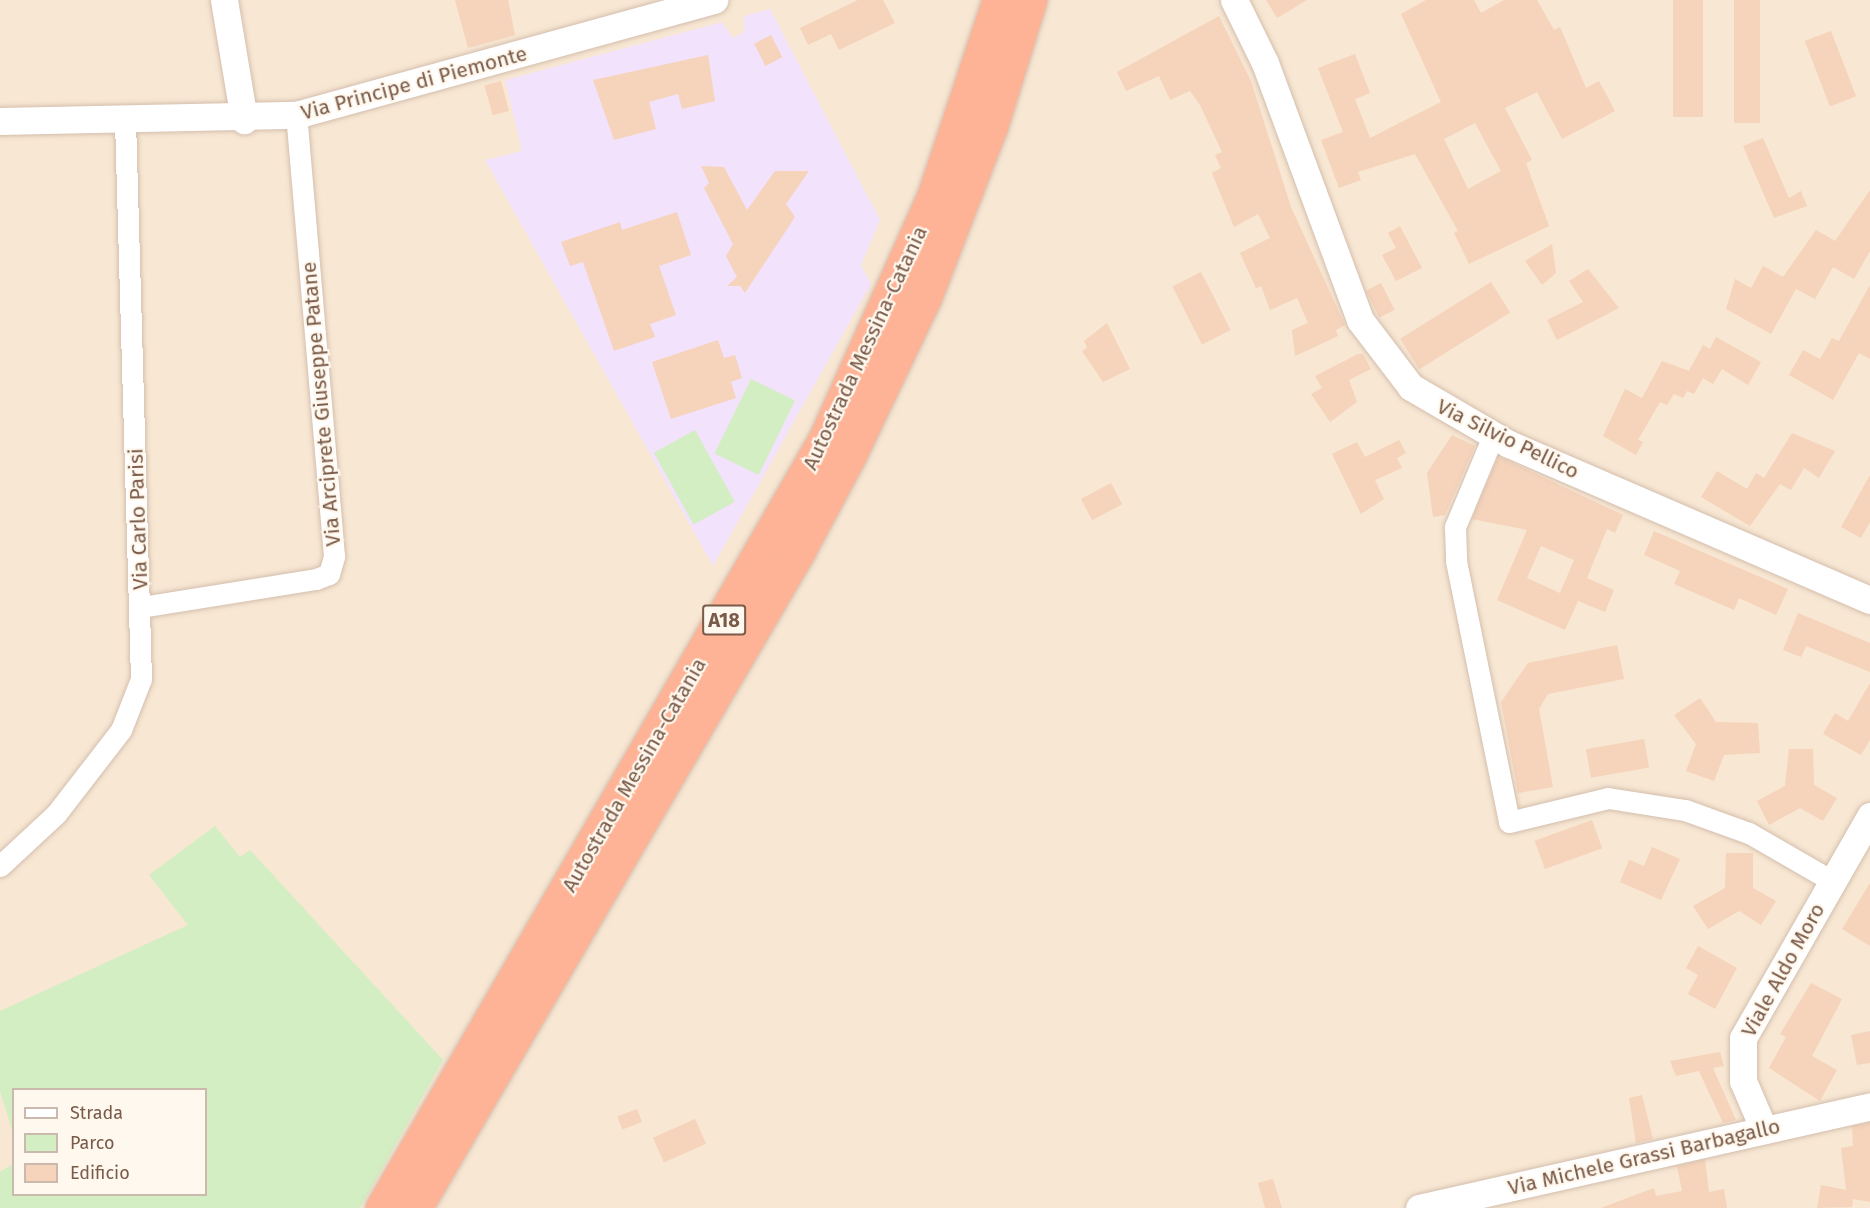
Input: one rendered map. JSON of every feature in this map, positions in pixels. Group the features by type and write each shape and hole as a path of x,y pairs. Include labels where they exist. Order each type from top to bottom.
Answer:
{"highway":[{"name":"Autostrada Messina-Catania","path":"382,1208 825,439 934,195 999,0"},
{"name":"Autostrada Messina-Catania","path":"415,1208 850,454 925,297 991,126 1030,0"}],"street":[{"path":"224,0 244,120"},
{"name":"Via Principe di Piemonte","path":"0,121 244,120 296,115 686,4 714,0"},
{"name":"Via Silvio Pellico","path":"1234,0 1264,63 1341,274 1375,346 1411,387 1493,436 1870,600"},
{"name":"Via Arciprete Giuseppe Patane","path":"141,607 316,579 329,574 332,565 296,115"},
{"name":"Via Carlo Parisi","path":"0,866 56,814 121,730 141,679 141,607 125,121"},
{"path":"1493,436 1455,527 1456,561 1509,822 1608,798 1685,810 1749,833 1832,881"},
{"name":"Viale Aldo Moro","path":"1764,1130 1743,1081 1743,1038 1870,816"},
{"name":"Via Michele Grassi Barbagallo","path":"1419,1208 1870,1106"}],"shaded area":[{"path":"0,0 1870,0 1870,1208 0,1208"},
{"path":"770,9 880,220 861,265 871,284 713,566 485,160 522,151 505,80 722,22 733,38 744,32 744,16"}],"green space":[{"path":"751,379 795,400 759,475 715,454"},
{"path":"695,430 735,502 694,525 654,453"},
{"path":"215,826 240,857 250,850 443,1060 360,1208 0,1208 0,1172 12,1165 12,1196 207,1196 207,1088 12,1088 12,1130 0,1091 0,1011 188,925 149,875"}],"building":[{"path":"455,0 508,0 515,35 468,48"},
{"path":"858,0 883,0 895,23 839,50 831,34 808,45 800,28"},
{"path":"1266,0 1307,0 1277,18"},
{"path":"1426,0 1474,0 1481,13 1504,0 1537,0 1554,30 1560,27 1586,88 1599,81 1615,111 1562,139 1537,92 1505,108 1532,160 1526,163 1549,226 1469,264 1454,233 1458,231 1415,154 1358,172 1361,180 1339,188 1321,140 1343,132 1318,68 1355,54 1370,93 1355,99 1370,138 1441,102 1401,14","holes":["1475,123 1501,171 1468,189 1444,139"]},
{"path":"1673,0 1703,0 1703,117 1673,117"},
{"path":"1734,0 1760,0 1760,123 1734,123"},
{"path":"1219,16 1251,81 1291,207 1345,325 1336,330 1338,336 1295,356 1292,330 1308,323 1297,298 1270,310 1261,286 1256,288 1240,253 1270,238 1258,214 1234,227 1212,173 1221,168 1215,155 1222,152 1200,105 1190,91 1170,100 1159,76 1126,91 1117,72"},
{"path":"1831,31 1856,96 1830,106 1805,41"},
{"path":"771,35 782,57 765,66 754,44"},
{"path":"708,55 715,101 682,109 678,94 649,102 656,129 614,140 593,80"},
{"path":"501,81 509,111 493,115 485,85"},
{"path":"1763,138 1789,198 1801,191 1807,206 1774,218 1743,146"},
{"path":"701,166 724,167 747,210 775,171 809,171 786,204 795,217 745,293 740,286 727,286 737,277 726,256 733,244 704,188 709,183"},
{"path":"1870,190 1870,251 1854,279 1833,267 1815,299 1796,289 1771,334 1726,309 1735,279 1751,288 1763,266 1783,277 1816,230 1835,241"},
{"path":"677,212 691,255 659,266 676,315 650,324 655,337 614,351 583,262 570,266 561,242 620,222 622,230"},
{"path":"1400,226 1422,268 1396,281 1382,255 1396,248 1388,233"},
{"path":"1552,244 1556,273 1542,285 1525,261"},
{"path":"1588,269 1619,308 1557,340 1547,320 1583,302 1569,281"},
{"path":"1201,272 1231,330 1202,344 1172,287"},
{"path":"1491,282 1510,313 1419,369 1400,339"},
{"path":"1381,283 1395,310 1379,317 1366,291"},
{"path":"1870,285 1870,359 1859,353 1833,400 1789,375 1803,350 1820,359 1832,338 1839,341"},
{"path":"1107,323 1130,369 1103,382 1082,351 1087,348 1084,341"},
{"path":"1716,337 1761,362 1748,385 1722,369 1713,384 1703,378 1694,394 1687,391 1683,398 1674,394 1667,405 1660,402 1638,440 1643,442 1636,455 1603,436 1625,389 1642,398 1662,361 1689,371 1703,345 1710,349"},
{"path":"718,340 724,358 735,355 742,378 731,382 736,398 671,419 652,362"},
{"path":"1358,354 1363,354 1371,369 1349,380 1357,402 1330,422 1311,394 1322,388 1315,376"},
{"path":"1792,433 1835,451 1819,478 1804,468 1791,490 1780,484 1750,526 1701,497 1717,471 1747,489 1756,473 1764,478"},
{"path":"1452,435 1475,446 1445,515 1433,517 1427,473"},
{"path":"1399,440 1406,453 1397,458 1402,468 1375,480 1384,499 1361,514 1332,454 1357,442 1365,457"},
{"path":"1498,456 1623,515 1615,533 1607,529 1587,578 1614,590 1605,612 1578,601 1565,630 1497,600 1527,530 1472,519","holes":["1541,546 1574,560 1560,593 1527,578"]},
{"path":"1870,475 1870,522 1861,538 1841,527"},
{"path":"1111,483 1122,504 1092,520 1081,499"},
{"path":"1654,531 1788,589 1776,615 1739,598 1734,610 1674,584 1680,571 1644,555"},
{"path":"1798,613 1870,643 1870,672 1806,646 1801,657 1783,650"},
{"path":"1617,645 1624,679 1548,694 1539,709 1553,787 1518,793 1501,702 1528,663"},
{"path":"1870,683 1870,740 1861,755 1823,734 1835,713 1848,721"},
{"path":"1700,698 1716,722 1758,723 1760,753 1724,755 1714,781 1686,771 1696,744 1674,715"},
{"path":"1644,739 1649,768 1591,778 1586,749"},
{"path":"1789,749 1813,749 1814,785 1837,798 1823,821 1800,808 1769,825 1757,801 1785,786"},
{"path":"1592,820 1602,848 1545,869 1535,841"},
{"path":"1652,847 1680,859 1661,900 1620,882 1629,860 1644,866"},
{"path":"1726,853 1753,853 1753,888 1776,901 1761,925 1739,911 1708,929 1693,906 1725,888"},
{"path":"1870,883 1870,946 1842,929"},
{"path":"1698,946 1737,968 1715,1009 1688,994 1698,975 1686,968"},
{"path":"1811,983 1842,999 1812,1056 1837,1070 1820,1101 1769,1068 1786,1037 1780,1034"},
{"path":"1870,1031 1870,1063 1857,1065 1851,1035"},
{"path":"1720,1052 1724,1066 1713,1068 1736,1120 1723,1123 1699,1071 1676,1076 1670,1061"},
{"path":"1642,1095 1653,1139 1636,1143 1629,1098"},
{"path":"637,1109 642,1122 622,1130 617,1117"},
{"path":"695,1119 706,1144 664,1162 653,1138"},
{"path":"1870,1122 1870,1202 1853,1199 1852,1207 1817,1208 1821,1185 1846,1190 1841,1148 1853,1146 1852,1126"},
{"path":"1705,1159 1709,1192 1724,1189 1727,1208 1601,1208 1654,1188 1656,1196 1682,1191 1677,1166"},
{"path":"1273,1179 1282,1208 1265,1208 1258,1183"}]}
